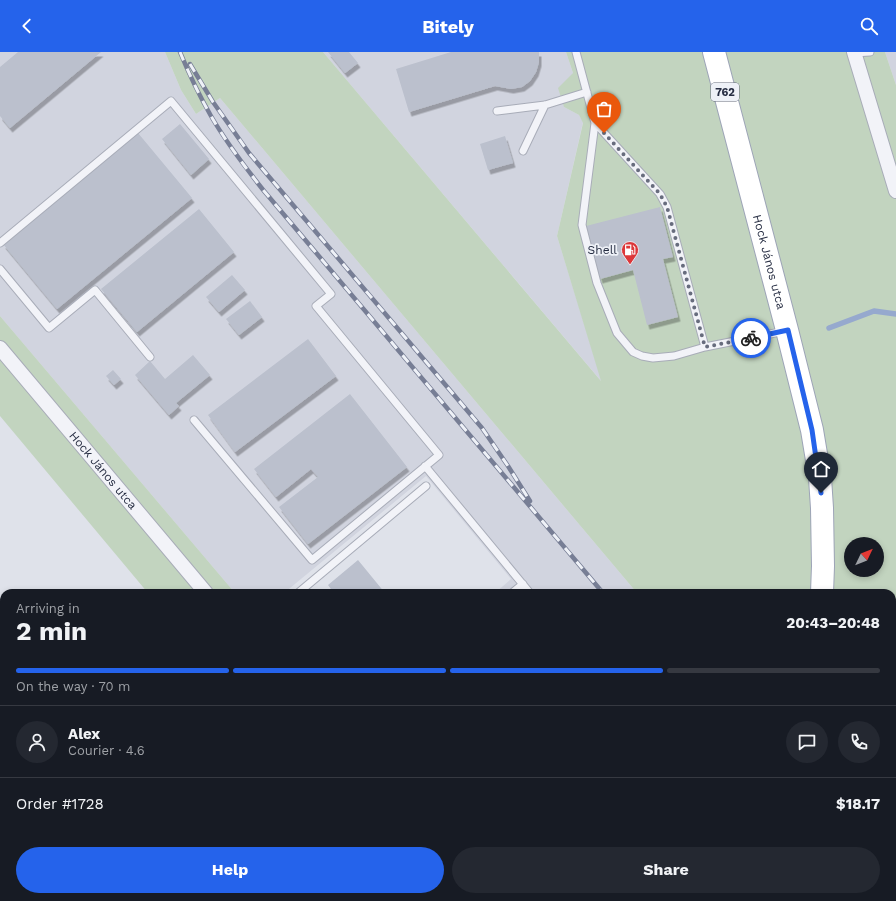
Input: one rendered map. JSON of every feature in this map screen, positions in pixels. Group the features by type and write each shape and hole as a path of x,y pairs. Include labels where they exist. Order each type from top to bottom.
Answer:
{"main road":[{"name":"Hock János utca","path":"714,52 788,330 812,430 820,478 823,535 822,589"}],"street":[{"path":"854,53 896,191"},
{"name":"Hock János utca","path":"0,348 203,589"}],"lane":[{"path":"576,52 595,123 582,225 597,283 617,333 633,352 642,356 653,358 674,356 705,347 788,330"},
{"path":"854,53 870,52"},
{"path":"497,111 545,105 587,92"},
{"path":"0,243 171,101 331,294 316,306 440,455 312,560 194,420"},
{"path":"523,151 545,105"},
{"path":"595,123 660,194 667,207 705,347"},
{"path":"0,269 49,328 95,290 150,357"},
{"path":"425,466 527,589"},
{"path":"303,589 426,486"},
{"path":"517,589 523,584"}],"shaded area":[{"path":"0,52 165,52 181,90 196,114 220,98 634,589 500,589 511,579 426,476 289,589 232,589 0,316"},
{"path":"323,52 566,52 573,73 564,107 579,115 583,122 557,236 602,382"},
{"path":"885,52 896,52 896,85"}],"green space":[{"path":"165,52 323,52 601,381 557,236 583,123 579,115 564,107 558,88 573,73 566,52 885,52 896,85 896,589 634,589 220,98 196,114 181,90"},
{"path":"0,316 232,589 145,589 0,416"}],"building":[{"path":"18,52 101,52 10,128 0,116 0,67"},
{"path":"328,52 349,52 358,63 345,73"},
{"path":"451,52 539,52 539,62 536,72 530,81 522,87 511,89 495,86 409,112 396,69"},
{"path":"180,124 209,159 191,175 162,139"},
{"path":"138,133 192,198 57,309 3,244"},
{"path":"505,136 513,163 488,170 480,144"},
{"name":"Shell","path":"660,207 673,257 663,259 678,317 647,325 633,270 600,279 586,226"},
{"path":"199,209 234,252 137,332 101,289"},
{"path":"232,275 245,290 219,312 206,297"},
{"path":"250,301 262,317 239,335 226,319"},
{"path":"308,339 336,376 235,452 208,415"},
{"path":"193,355 210,375 176,403 179,406 169,415 135,375 150,361 165,379"},
{"path":"113,370 121,379 114,385 106,376"},
{"path":"350,394 407,467 308,544 279,507 318,477 311,469 276,497 254,469"},
{"path":"358,560 382,589 331,589 328,585"}],"waterway":[{"path":"829,328 874,311 896,314"}],"railway":[{"path":"180,52 194,84 217,126 229,145 264,191 600,589"},
{"path":"190,64 213,102 249,153 482,428 530,501"}],"way so far":[{"path":"604,133 660,194 667,207 705,347 751,338"}],"place":[{"name":"Shell","path":"630,265"}],"route":[{"path":"751,338 788,330 812,430 821,493"}]}
